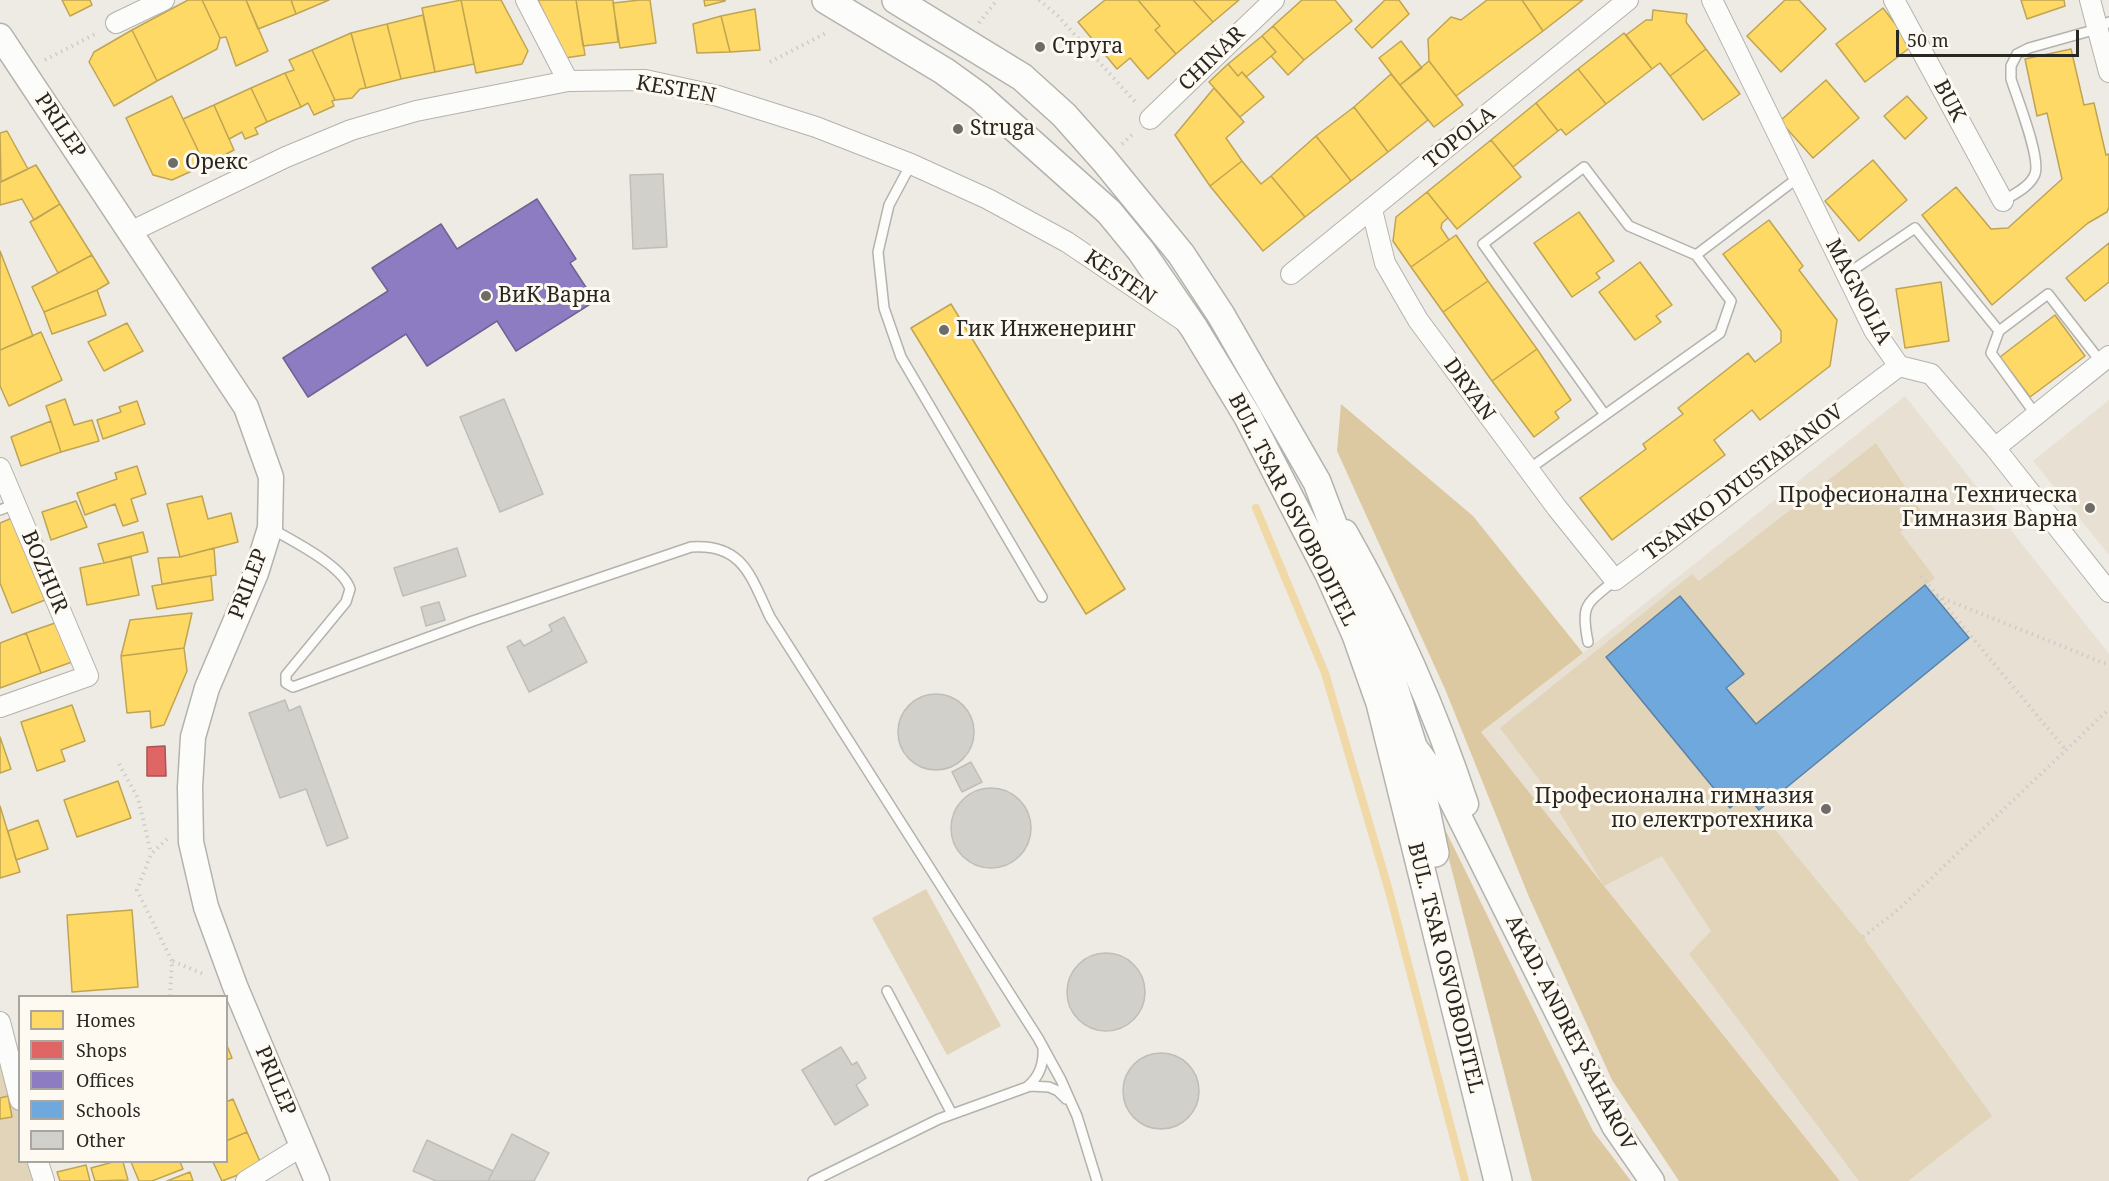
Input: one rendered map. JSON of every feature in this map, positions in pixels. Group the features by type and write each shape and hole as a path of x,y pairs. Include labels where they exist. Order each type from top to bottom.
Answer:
{"main road":[{"name":"BUL. TSAR OSVOBODITEL","path":"826,0 944,71 980,97 1109,212 1141,251 1194,328 1248,417 1329,574 1356,635 1380,703 1498,1181"},
{"name":"BUL. TSAR OSVOBODITEL","path":"896,0 1022,77 1064,115 1104,159 1186,263 1221,315 1317,482 1390,674 1412,743 1452,938 1513,1181"}],"street":[{"path":"116,24 164,0"},
{"path":"526,0 568,81"},
{"name":"CHINAR","path":"1150,119 1274,0"},
{"name":"TOPOLA","path":"1291,274 1629,0"},
{"name":"MAGNOLIA","path":"1712,0 1874,330 1899,366 1931,374 1995,448 2109,592"},
{"name":"BUK","path":"1894,0 2003,201"},
{"path":"2090,0 2103,25 2109,72"},
{"name":"PRILEP","path":"3,47 23,71 246,407 271,477 270,528 256,573 207,688 196,727 192,747 192,842 206,908 235,986 317,1181"},
{"name":"KESTEN","path":"130,231 286,157 351,130 416,111 568,81 645,80 718,96 816,128 911,164 988,199 1067,242 1194,328"},
{"name":"DRYAN","path":"1372,210 1385,263 1418,320 1594,556 1615,580"},
{"path":"1995,448 2105,359"},
{"name":"TSANKO DYUSTABANOV","path":"1615,580 1899,366"},
{"name":"BOZHUR","path":"0,468 8,507 88,676 0,707"},
{"path":"1317,482 1377,588 1449,754 1492,883"},
{"path":"1380,703 1445,788 1492,883"},
{"name":"AKAD. ANDREY SAHAROV","path":"1492,883 1614,1126 1652,1181"},
{"path":"0,1022 18,1092"},
{"path":"246,1181 302,1146"},
{"path":"39,1163 44,1181"}],"lane":[{"path":"2003,201 2028,185 2036,173 2035,155 2011,79 2011,66 2018,54 2029,48 2103,25"},
{"path":"911,164 889,205 878,252 884,309 901,357 1042,597"},
{"path":"1529,470 1720,333 1731,301 1696,255 1629,226 1584,167 1483,244 1605,415"},
{"path":"1696,255 1799,177"},
{"path":"1846,274 1915,228 1999,331"},
{"path":"2036,415 1991,353 1999,331 2048,294 2105,359"},
{"path":"270,528 316,554 346,580 351,589 346,602 286,675 286,683 293,687 473,621 691,547 705,546 732,555 743,564 750,575 770,617 1038,1038 1077,1116 1097,1181"},
{"path":"1588,642 1583,619 1586,604 1615,580"},
{"path":"887,991 952,1114"},
{"path":"1022,1089 1035,1080 1041,1070 1044,1058 1038,1038"},
{"path":"813,1181 939,1119 1022,1089 1040,1085 1058,1090 1077,1116"}],"path":[{"path":"1039,0 1058,15 1150,119"},
{"path":"770,62 856,18"},
{"path":"23,71 116,24"},
{"path":"1920,576 2066,750"},
{"path":"1937,596 2109,665"},
{"path":"1863,937 1899,909 2109,709"},
{"path":"119,764 138,798 151,854"},
{"path":"170,995 172,962 137,890 151,854 191,816"},
{"path":"172,962 235,986"}],"shaded area":[{"name":"Професионална гимназия по електротехника","path":"1905,396 2109,654 2109,1181 1840,1181 1481,732"},
{"name":"Професионална Техническа Гимназия Варна","path":"2109,400 2109,555 2033,461"},
{"path":"1341,404 1473,516 1583,653 1481,732 1840,1181 1679,1181 1612,1080 1529,897 1445,689 1337,451"},
{"path":"1876,443 1923,514 1900,532 1935,578 1756,724 1726,688 1744,673 1680,596 1606,657 1729,807 1746,794 1863,937 1992,1116 1908,1181 1859,1181 1689,954 1711,931 1662,856 1604,886 1544,786 1500,728 1692,574 1699,581"},
{"path":"1437,813 1593,1131 1631,1181 1532,1181"},
{"path":"926,889 1001,1026 947,1055 872,918"},
{"path":"0,1022 18,1096 18,1163 38,1163 44,1181 0,1181"}],"building: Homes":[{"path":"62,0 90,0 92,5 70,16"},
{"path":"188,0 202,0 220,38 217,49 157,81 132,30"},
{"path":"202,0 246,0 268,51 236,66 226,37 220,38"},
{"path":"246,0 291,0 296,14 258,29"},
{"path":"291,0 329,0 296,14"},
{"path":"461,0 501,0 528,51 522,64 476,73"},
{"path":"461,0 474,64 435,72 422,8"},
{"path":"538,0 576,0 585,55 565,58"},
{"path":"576,0 613,0 618,42 583,46"},
{"path":"650,0 656,43 620,48 613,3"},
{"path":"704,0 725,0 725,1 705,6"},
{"path":"1105,0 1138,0 1160,26 1155,30 1176,54 1148,79 1130,58 1117,69 1078,22"},
{"path":"1138,0 1193,0 1213,22 1176,54 1155,30 1160,26"},
{"path":"1193,0 1239,0 1213,22"},
{"path":"1302,0 1335,0 1352,21 1304,60 1273,26"},
{"path":"1385,0 1399,0 1409,14 1372,48 1355,29"},
{"path":"1487,0 1522,0 1543,31 1456,96 1429,61 1428,39 1451,17 1461,20"},
{"path":"1522,0 1583,0 1543,31"},
{"path":"1785,0 1799,0 1826,29 1781,72 1747,36"},
{"path":"2021,0 2064,0 2065,6 2027,19"},
{"path":"1883,8 1912,46 1865,82 1836,44"},
{"path":"755,9 760,50 730,52 721,16"},
{"path":"1653,10 1687,14 1686,22 1706,49 1670,76 1660,63 1652,69 1626,35 1646,20 1652,20"},
{"path":"423,15 435,72 401,79 387,24"},
{"path":"721,16 730,52 697,53 693,24"},
{"path":"387,24 401,79 366,88 351,33"},
{"path":"1273,26 1304,60 1288,75 1271,56 1276,52 1262,36"},
{"path":"132,30 157,81 114,106 89,62 94,52"},
{"path":"351,33 366,88 360,89 352,98 335,100 312,50"},
{"path":"1624,33 1652,69 1606,104 1578,69"},
{"path":"1262,36 1276,52 1246,77 1242,72 1238,76 1228,64"},
{"path":"1401,41 1422,68 1400,85 1379,58"},
{"path":"1706,49 1740,94 1703,120 1670,76"},
{"path":"2071,49 2084,105 2094,103 2106,155 2109,154 2109,207 2107,212 2088,223 1992,305 1922,215 1956,187 1991,229 2008,228 2062,179 2047,113 2037,116 2025,59"},
{"path":"312,50 335,100 332,101 334,106 314,115 308,103 301,107 285,73 294,70 289,60"},
{"path":"1429,61 1463,105 1434,127 1400,85"},
{"path":"1228,64 1238,76 1242,72 1264,97 1240,117 1209,82"},
{"path":"1578,69 1606,104 1566,135 1561,129 1558,131 1536,103"},
{"path":"285,73 301,107 267,122 251,88"},
{"path":"1391,74 1428,120 1388,152 1354,107"},
{"path":"1826,80 1859,118 1813,158 1780,121"},
{"path":"251,88 267,122 255,128 258,134 245,139 242,132 229,139 214,105"},
{"path":"1214,88 1244,122 1226,138 1242,161 1210,186 1175,135"},
{"path":"172,96 205,165 172,180 153,175 126,118"},
{"path":"1907,96 1927,118 1905,139 1884,116"},
{"path":"1536,103 1558,131 1513,167 1491,140"},
{"path":"214,105 234,150 205,165 183,119"},
{"path":"1354,107 1388,152 1351,181 1316,136"},
{"path":"7,131 28,169 1,182 0,133"},
{"path":"1316,136 1351,181 1305,217 1271,176"},
{"path":"1491,140 1521,177 1457,229 1427,192"},
{"path":"1873,160 1907,200 1859,241 1825,201"},
{"path":"1242,161 1261,184 1271,176 1305,217 1263,251 1210,186"},
{"path":"36,165 60,204 34,220 22,199 0,205 0,182"},
{"path":"1427,192 1448,218 1442,223 1441,228 1449,240 1411,267 1393,241 1396,217"},
{"path":"60,204 92,255 58,273 30,222"},
{"path":"1579,212 1614,261 1596,273 1600,278 1572,297 1534,243"},
{"path":"1769,220 1803,266 1799,270 1837,320 1830,366 1760,420 1752,410 1714,440 1725,455 1612,540 1580,498 1646,449 1643,444 1683,414 1678,408 1748,353 1755,362 1781,342 1781,331 1723,254"},
{"path":"1456,235 1488,281 1443,312 1411,267"},
{"path":"2109,243 2109,282 2085,301 2066,278"},
{"path":"0,251 33,336 0,350"},
{"path":"92,255 109,283 44,312 32,287"},
{"path":"1640,262 1672,305 1656,316 1661,322 1635,340 1599,292"},
{"path":"1488,281 1537,349 1492,381 1443,312"},
{"path":"1941,282 1949,341 1905,348 1896,289"},
{"path":"97,290 106,315 52,334 44,312"},
{"path":"951,304 1125,589 1086,614 911,328"},
{"path":"2055,315 2085,356 2030,397 2000,357"},
{"path":"127,323 143,351 104,371 88,342"},
{"path":"41,332 62,380 9,406 0,386 0,350"},
{"path":"1537,349 1571,400 1555,412 1559,418 1534,437 1492,381"},
{"path":"65,399 74,425 92,420 99,441 61,452 46,406"},
{"path":"137,401 145,424 103,439 97,420 121,412 119,407"},
{"path":"51,421 61,452 21,466 11,437"},
{"path":"137,466 146,494 131,499 138,521 123,526 115,504 85,515 77,493 117,479 115,473"},
{"path":"202,496 208,519 231,513 238,542 180,557 167,504"},
{"path":"76,501 87,527 51,540 42,512"},
{"path":"12,518 45,600 12,613 0,583 0,523"},
{"path":"143,532 148,552 104,563 98,544"},
{"path":"214,548 216,575 162,584 158,558 180,557"},
{"path":"131,557 139,595 87,605 80,568"},
{"path":"211,576 213,600 157,609 152,586"},
{"path":"192,613 184,648 121,656 130,620"},
{"path":"58,622 72,662 41,673 26,633"},
{"path":"26,633 41,673 0,688 0,643"},
{"path":"184,648 187,671 164,725 151,728 150,711 127,713 121,656"},
{"path":"72,705 85,741 61,750 65,761 37,771 21,722"},
{"path":"0,737 11,769 0,773"},
{"path":"118,781 131,818 77,837 64,800"},
{"path":"0,806 20,872 0,878"},
{"path":"38,820 48,849 16,860 8,831"},
{"path":"132,910 138,987 72,992 67,915"},
{"path":"228,1048 232,1058 228,1059"},
{"path":"8,1096 12,1117 0,1119 0,1098"},
{"path":"233,1099 247,1132 228,1140 228,1101"},
{"path":"247,1132 262,1166 222,1181 213,1163 228,1163 228,1140"},
{"path":"109,1163 123,1163 128,1180 95,1181 91,1168"},
{"path":"131,1163 180,1163 183,1169 152,1181 139,1181"},
{"path":"86,1165 90,1181 60,1181 57,1172"},
{"path":"190,1172 193,1181 167,1181"}],"building: Shops":[{"path":"165,746 166,776 147,776 147,747"}],"building: Offices":[{"name":"ВиК Варна","path":"537,199 576,259 570,263 595,301 516,351 497,321 427,366 406,334 308,397 283,358 388,291 372,268 441,224 457,249"}],"building: Schools":[{"path":"1925,585 1969,638 1759,810 1746,794 1730,808 1606,657 1680,596 1744,674 1726,688 1756,724"}],"building: Other":[{"path":"663,174 667,247 633,249 630,175"},
{"path":"504,399 543,494 500,512 460,417"},
{"path":"457,548 466,576 403,596 394,568"},
{"path":"439,602 445,620 426,626 421,607"},
{"path":"564,617 587,662 529,692 507,647 520,640 524,646 552,631 549,625"},
{"path":"929,694 943,694 957,700 968,711 974,725 971,747 963,759 943,770 929,770 915,764 904,753 898,739 898,725 904,711 915,700"},
{"path":"285,700 289,711 300,706 348,838 327,846 306,789 280,798 249,713"},
{"path":"971,762 982,782 962,792 952,772"},
{"path":"991,788 1006,791 1019,800 1028,813 1031,828 1028,843 1019,856 1006,865 991,868 976,865 963,856 954,843 951,828 954,813 963,800 976,791"},
{"path":"1098,953 1114,953 1128,959 1139,970 1145,984 1145,1000 1139,1014 1128,1025 1114,1031 1098,1031 1084,1025 1073,1014 1067,1000 1067,984 1073,970 1084,959"},
{"path":"841,1047 852,1065 857,1062 866,1078 856,1085 868,1105 835,1125 802,1070"},
{"path":"1161,1053 1176,1056 1188,1064 1196,1076 1199,1091 1196,1106 1188,1118 1176,1126 1161,1129 1146,1126 1134,1118 1126,1106 1123,1091 1126,1076 1134,1064 1146,1056"},
{"path":"512,1134 549,1153 534,1181 488,1181"},
{"path":"427,1140 493,1171 488,1181 436,1181 413,1171"}],"waterway":[{"path":"1256,508 1325,673 1389,891 1465,1181"}],"place":[{"name":"Струга","path":"1040,47"},
{"name":"Struga","path":"958,129"},
{"name":"Орекс","path":"173,163"},
{"name":"ВиК Варна","path":"486,296"},
{"name":"Гик Инженеринг","path":"944,330"},
{"name":"Професионална Техническа Гимназия Варна","path":"2090,508"},
{"name":"Професионална гимназия по електротехника","path":"1826,809"}]}
